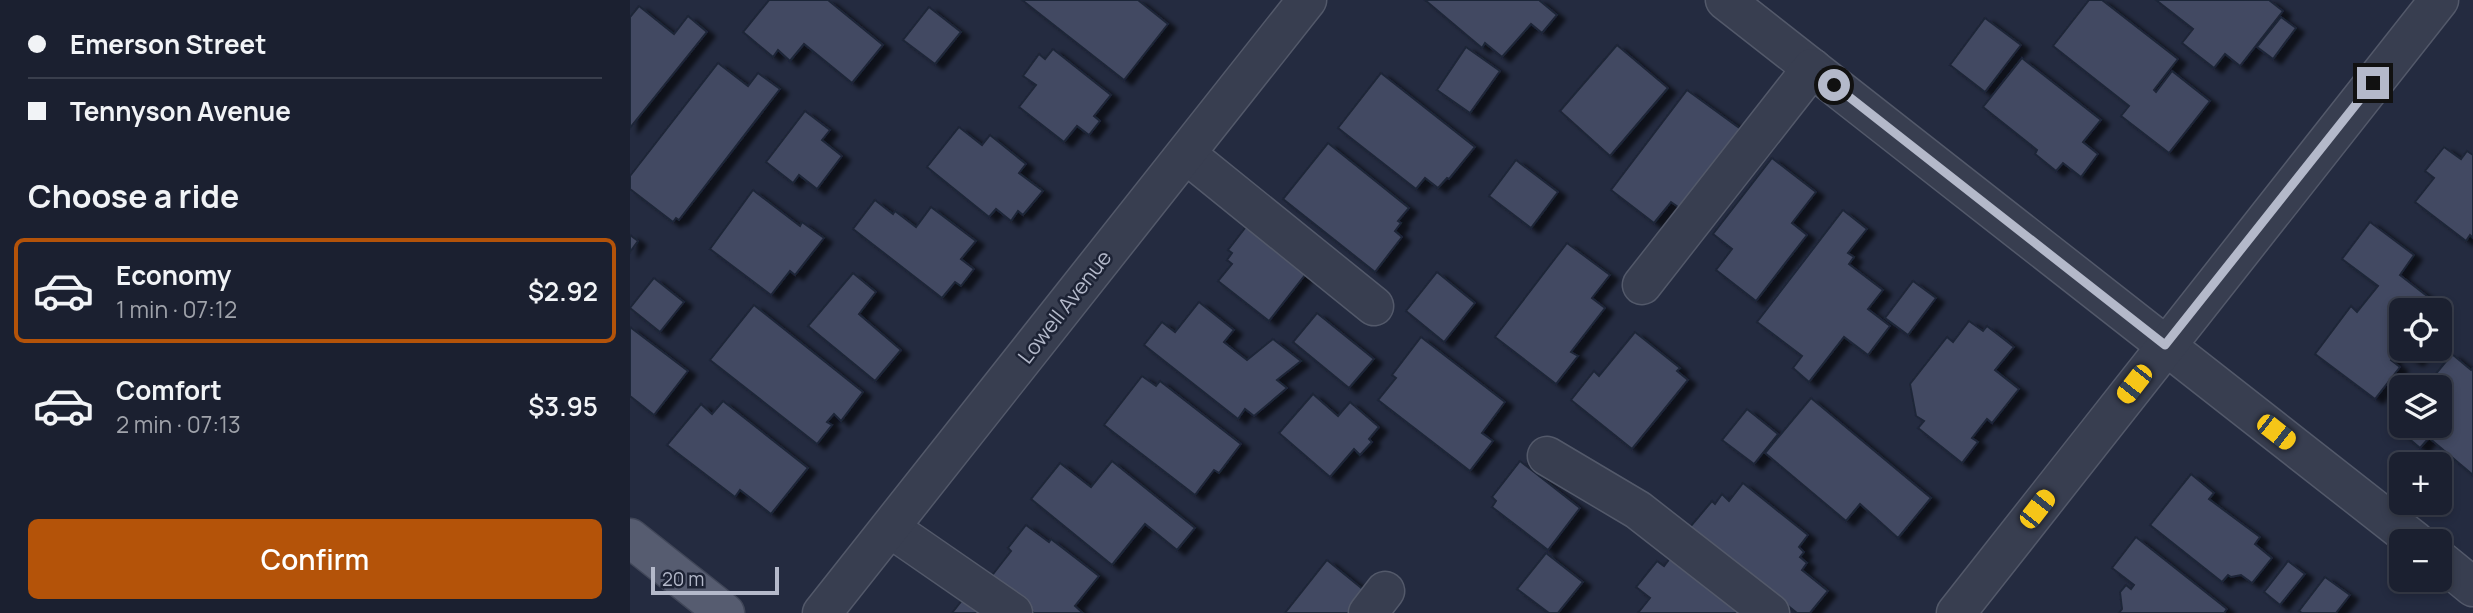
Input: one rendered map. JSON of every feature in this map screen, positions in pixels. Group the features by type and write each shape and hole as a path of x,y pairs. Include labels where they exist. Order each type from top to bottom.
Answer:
{"main road":[{"path":"630,538 724,613"}],"street":[{"name":"Lowell Avenue","path":"822,613 1307,0"},
{"path":"1725,0 2400,529"},
{"path":"1956,613 2439,0"},
{"path":"1642,285 1812,68"},
{"path":"1186,154 1374,306"},
{"path":"1547,456 1638,510 1770,613"},
{"path":"890,528 1013,613"},
{"path":"2452,570 2473,587"}],"building":[{"path":"769,0 828,0 883,45 852,83 804,44 790,61 778,50 773,57 743,32"},
{"path":"1022,0 1138,0 1168,24 1124,80"},
{"path":"1425,0 1539,0 1557,15 1542,33 1531,24 1502,57 1485,43 1482,48"},
{"path":"2089,0 2102,0 2178,59 2154,90 2156,92 2172,71 2210,101 2169,153 2121,116 2129,106 2053,46"},
{"path":"2156,0 2269,0 2283,11 2240,66 2225,54 2214,68 2182,43 2193,29"},
{"path":"639,6 674,34 688,16 707,32 630,128 630,17"},
{"path":"929,7 961,32 935,64 903,40"},
{"path":"2281,17 2296,28 2273,59 2257,47"},
{"path":"1985,18 2021,45 1985,92 1950,65"},
{"path":"1617,45 1668,88 1610,156 1560,111"},
{"path":"1466,47 1500,71 1470,113 1437,90"},
{"path":"1053,49 1111,95 1094,116 1100,121 1089,135 1077,126 1064,142 1019,107 1036,85 1023,76 1039,54 1045,59"},
{"path":"2022,58 2101,120 2083,142 2098,154 2081,177 2063,163 2056,171 2035,154 2037,150 1983,107"},
{"path":"718,63 748,86 758,73 780,89 679,220 676,218 673,222 630,189 630,176"},
{"path":"1381,73 1475,147 1449,179 1438,188 1425,178 1416,189 1338,128"},
{"path":"1687,90 1742,130 1681,209 1671,202 1654,223 1611,190"},
{"path":"805,111 830,130 822,140 842,156 817,189 799,175 793,183 766,162"},
{"path":"959,127 982,145 990,135 1026,164 1019,173 1043,191 1023,215 1018,211 1011,221 996,209 989,217 927,167"},
{"path":"1328,143 1409,208 1398,221 1401,223 1395,231 1402,237 1375,272 1283,199"},
{"path":"2444,147 2461,159 2467,151 2473,155 2473,238 2470,235 2466,241 2415,202 2434,178 2425,171"},
{"path":"1772,158 1816,192 1792,223 1807,235 1756,301 1716,270 1732,249 1713,234"},
{"path":"1516,160 1558,192 1531,228 1489,196"},
{"path":"753,190 800,226 802,222 824,238 795,275 790,271 771,295 710,249"},
{"path":"875,200 916,227 931,207 976,241 961,259 974,269 961,286 955,282 942,298 853,229"},
{"path":"1843,210 1867,229 1848,253 1854,257 1849,264 1883,290 1868,309 1890,326 1868,355 1844,337 1809,382 1793,368 1802,356 1757,322"},
{"path":"1252,219 1312,266 1269,321 1218,281 1232,264 1227,260 1232,253 1228,250"},
{"path":"2370,222 2414,255 2400,275 2430,298 2389,298 2389,361 2400,367 2394,375 2389,375 2389,381 2375,399 2315,354 2351,306 2357,312 2378,286 2342,259"},
{"path":"630,235 638,241 630,252"},
{"path":"1567,243 1610,275 1592,298 1605,308 1571,352 1578,356 1556,384 1495,337"},
{"path":"1437,272 1475,303 1444,342 1406,311"},
{"path":"853,273 876,292 859,314 901,350 875,381 808,326"},
{"path":"654,278 684,302 660,332 630,308"},
{"path":"1913,281 1936,298 1908,335 1885,318"},
{"path":"1199,302 1234,330 1224,342 1247,360 1273,339 1301,361 1277,380 1287,388 1254,416 1245,409 1238,419 1144,345 1162,322 1175,332"},
{"path":"754,305 863,392 841,421 834,414 827,422 832,425 817,444 710,360"},
{"path":"1317,313 1374,359 1349,388 1293,342"},
{"path":"1969,321 1983,331 1987,326 2014,347 1995,370 2019,389 1992,423 1987,419 1972,438 1978,442 1962,463 1918,428 1924,421 1916,416 1910,384 1947,337 1953,342"},
{"path":"630,327 688,371 654,415 630,396"},
{"path":"1635,332 1680,368 1677,371 1688,380 1632,449 1571,400 1594,371 1599,376"},
{"path":"1421,337 1505,402 1482,433 1493,441 1470,471 1378,400 1396,378 1392,375"},
{"path":"2452,354 2471,370 2473,368 2473,475 2452,457 2452,452 2446,452 2429,438 2452,438 2452,375 2435,375 2446,361 2452,361"},
{"path":"1142,376 1156,386 1160,381 1241,444 1219,473 1214,470 1195,495 1104,425"},
{"path":"1313,394 1338,416 1350,402 1379,427 1369,439 1372,442 1360,455 1354,449 1330,477 1279,433"},
{"path":"1811,398 1931,498 1898,538 1860,504 1846,521 1765,453"},
{"path":"723,401 808,468 771,514 740,490 735,497 667,445 701,404 712,414"},
{"path":"1747,409 1778,434 1754,464 1722,440"},
{"path":"2408,438 2429,438 2420,448"},
{"path":"1112,461 1195,528 1177,550 1145,524 1112,565 1031,499 1060,463 1091,487"},
{"path":"1520,461 1580,508 1548,550 1492,507 1496,501 1492,497"},
{"path":"2191,474 2214,493 2209,499 2260,537 2255,544 2272,558 2252,583 2241,575 2228,575 2222,582 2150,525"},
{"path":"1743,483 1808,535 1799,547 1804,552 1800,557 1807,563 1802,570 1828,591 1810,613 1797,613 1690,527 1712,501 1715,504 1722,494 1729,501"},
{"path":"1026,525 1049,542 1051,539 1099,576 1075,606 1083,613 1034,613 990,578 1011,551 1008,548"},
{"path":"2136,537 2227,609 2224,613 2119,613 2122,609 2120,592 2126,585 2131,589 2134,585 2112,568"},
{"path":"1677,549 1758,613 1638,613 1650,598 1636,587 1657,561 1664,566"},
{"path":"1546,553 1583,582 1558,613 1549,613 1517,589"},
{"path":"1327,560 1365,591 1348,613 1285,613"},
{"path":"2288,561 2305,574 2280,605 2264,592"},
{"path":"2325,577 2350,595 2336,613 2299,611"},
{"path":"967,594 992,613 952,613"}],"route":[{"path":"1834,85 2165,345 2373,83"}]}
